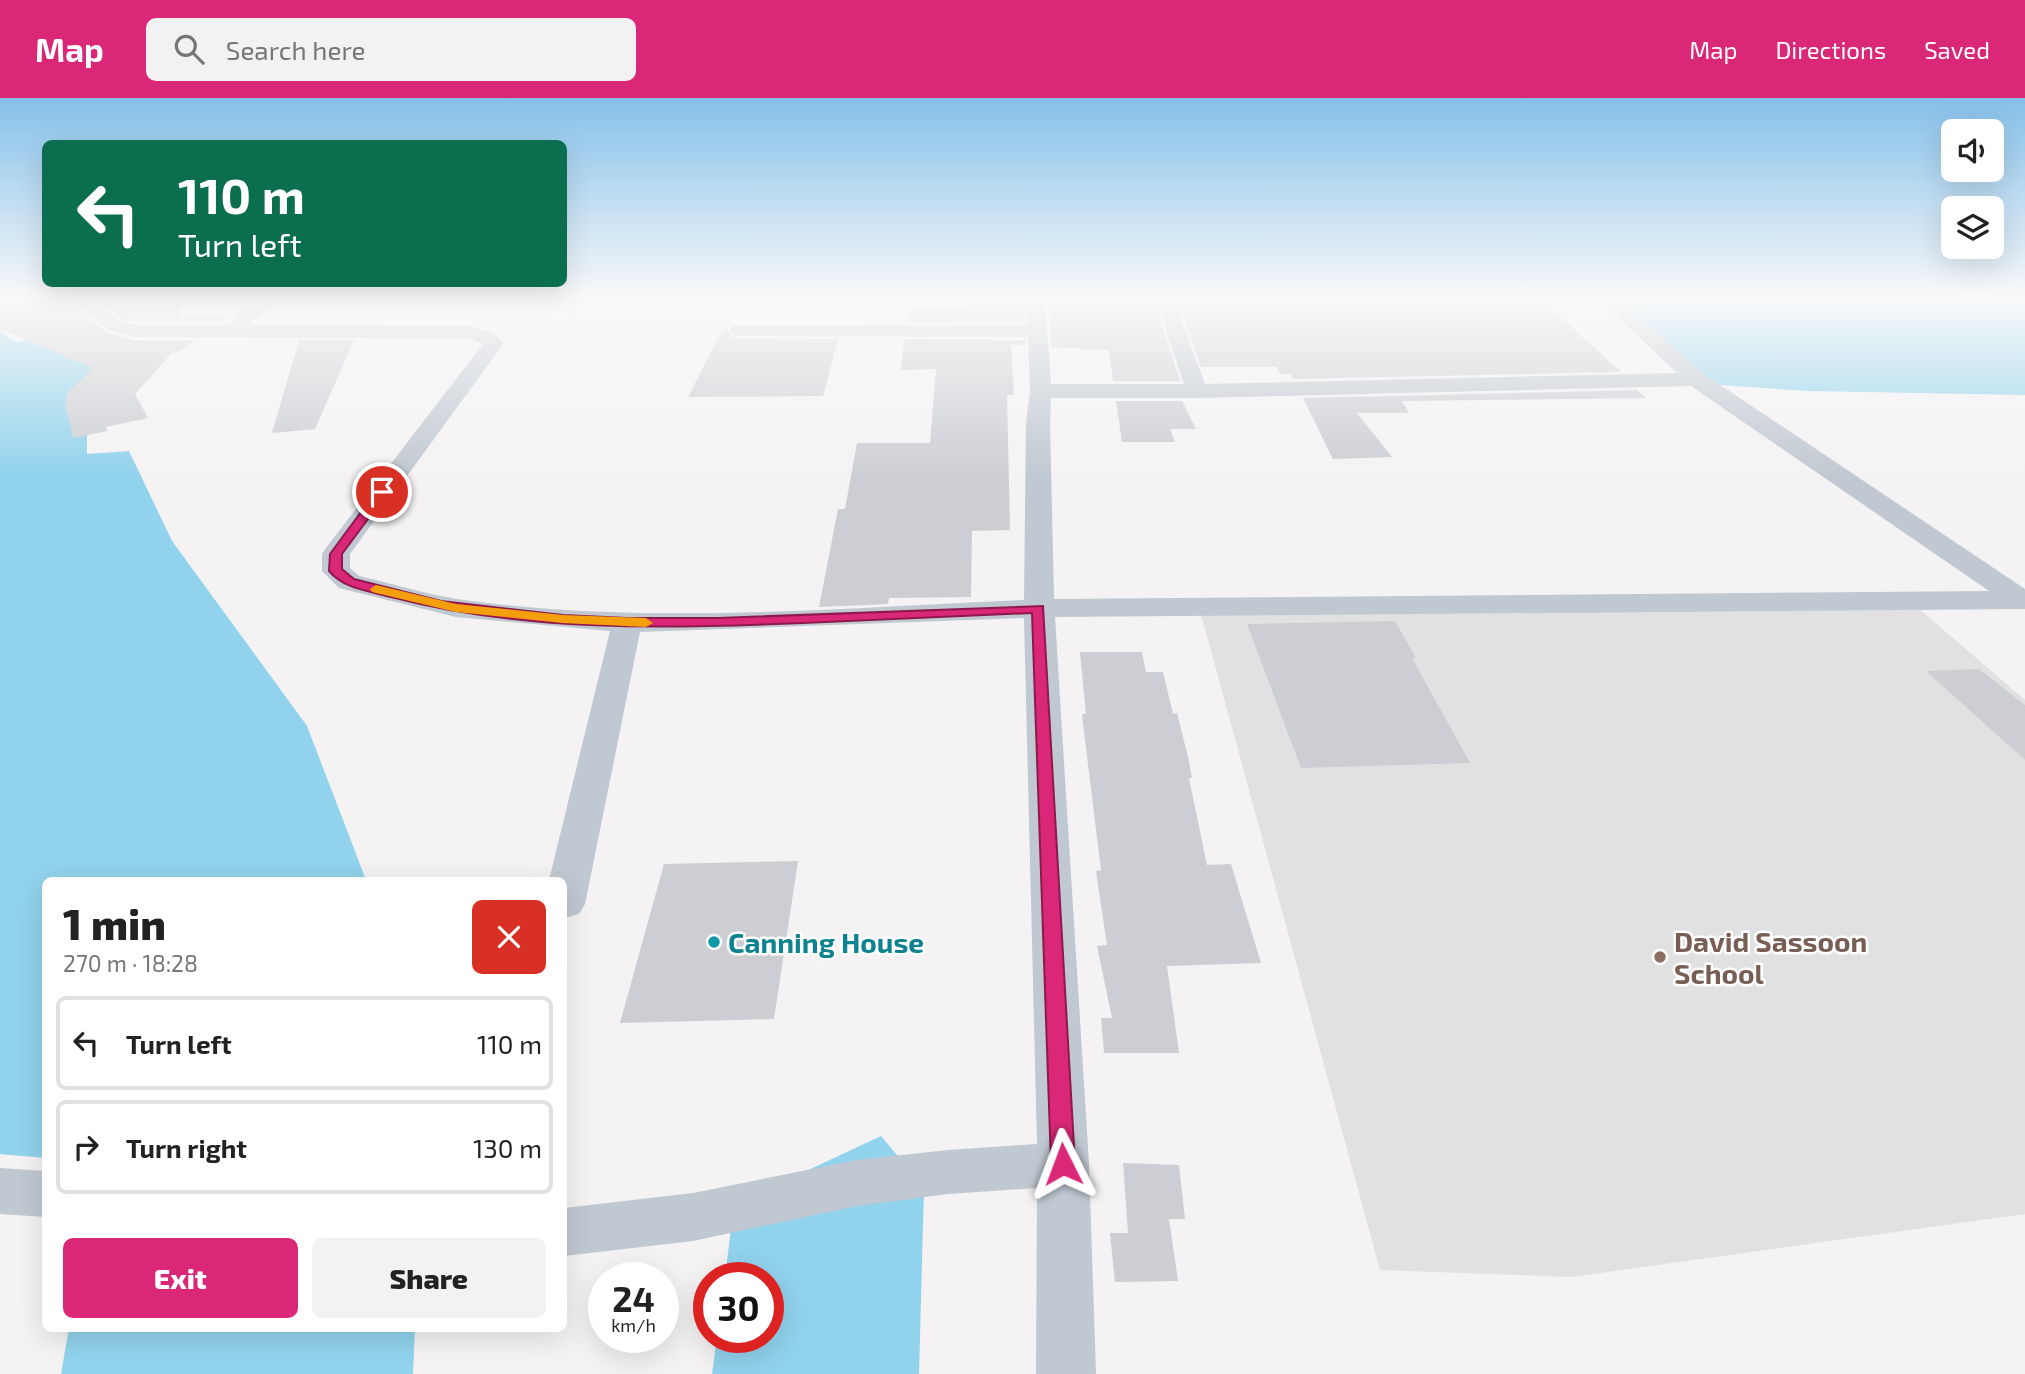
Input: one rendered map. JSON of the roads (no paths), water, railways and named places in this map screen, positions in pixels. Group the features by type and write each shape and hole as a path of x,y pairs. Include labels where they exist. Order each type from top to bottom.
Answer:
{"street":[{"path":"484,357 336,554 335,571 349,582 436,605 627,623 718,622 1039,608 2023,600"},
{"path":"1039,357 1039,608 1063,1164 1066,1374"},
{"path":"1185,357 1197,391"},
{"path":"1671,357 1696,379 2023,600"},
{"path":"1041,391 1197,391 1696,379"},
{"path":"567,891 627,623"},
{"path":"567,1232 693,1217 857,1183 948,1172 1063,1164"},
{"path":"0,1191 42,1194"}],"water":[{"path":"0,357 91,357 138,412 87,431 87,454 129,451 172,541 307,726 365,877 42,877 42,1166 0,1167"},
{"path":"1677,357 2025,357 2025,395 1809,391 1719,385"},
{"path":"881,1136 924,1187 919,1374 712,1374 715,1353 784,1353 784,1262 727,1262 734,1205"},
{"path":"68,1332 415,1332 413,1374 61,1374"}],"place":[{"name":"Canning House","path":"714,942"},
{"name":"David Sassoon School","path":"1660,957"}]}
